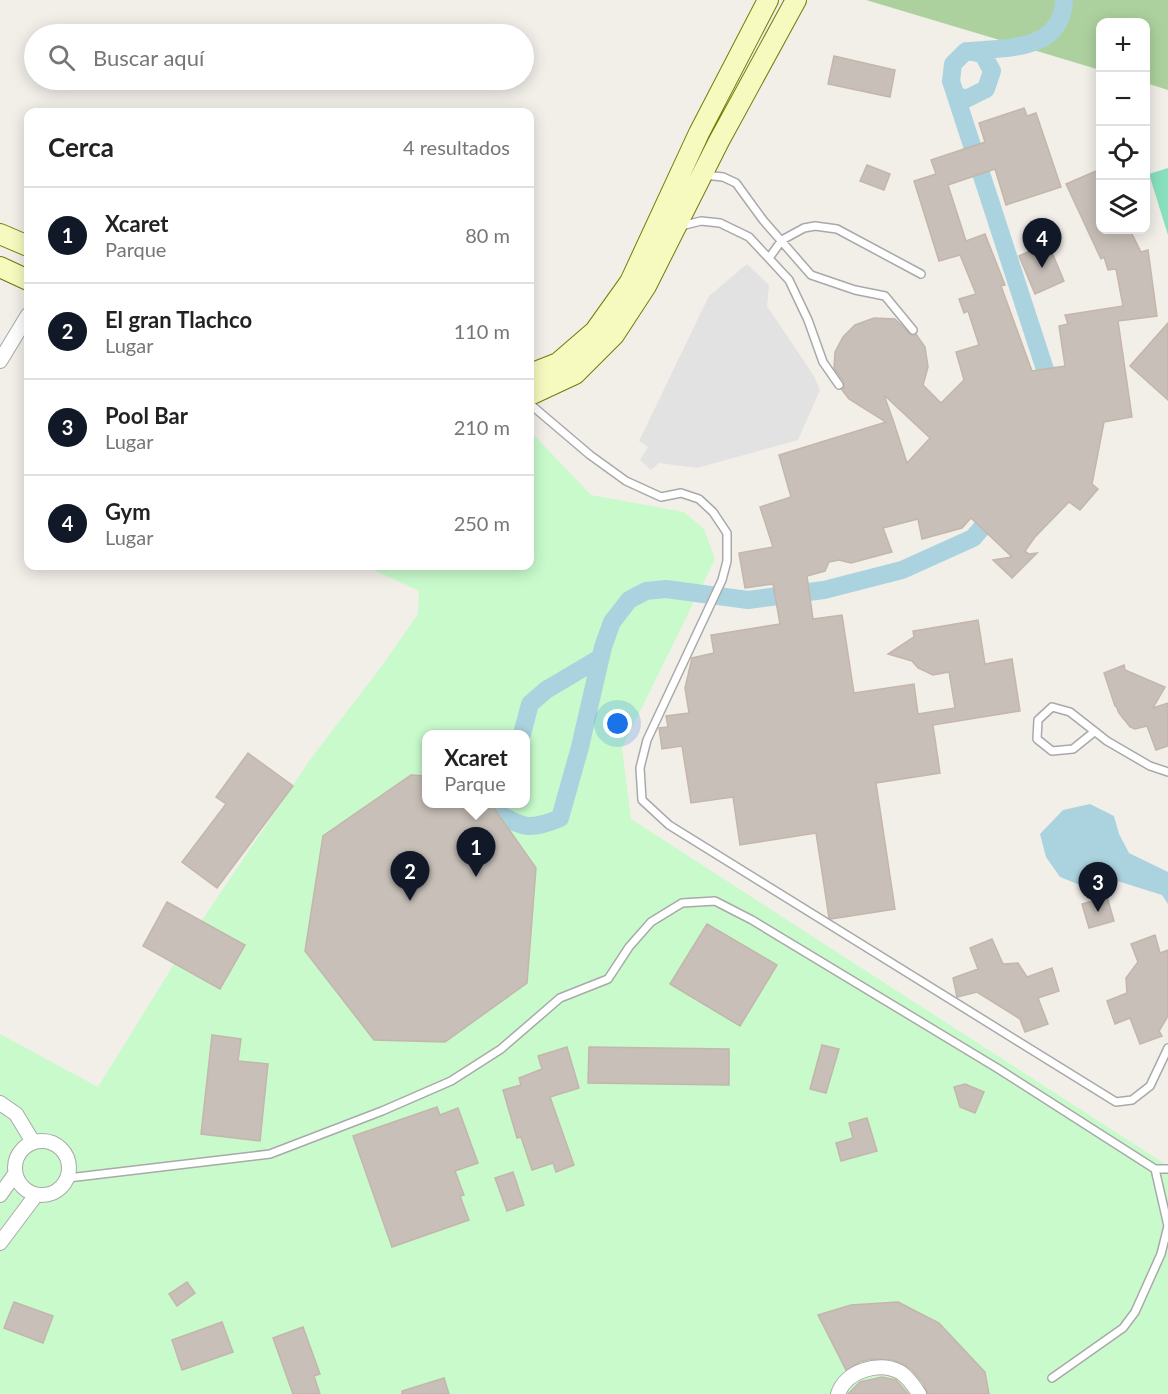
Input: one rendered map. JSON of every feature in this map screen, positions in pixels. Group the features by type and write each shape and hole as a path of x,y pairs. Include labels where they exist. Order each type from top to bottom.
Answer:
{"street":[{"path":"534,372 558,363 595,331 630,282 684,166 768,0"},
{"path":"534,393 574,374 614,335 646,286 702,175 796,0"},
{"path":"0,234 24,244"},
{"path":"0,267 24,278"},
{"path":"0,361 24,322"},
{"path":"0,1103 16,1114 33,1142"},
{"path":"33,1142 48,1142 62,1149 69,1163 68,1178 58,1190 51,1194 36,1195 22,1187 15,1174 16,1158 20,1151 33,1142"},
{"path":"0,1195 15,1174"},
{"path":"0,1243 36,1195"},
{"path":"838,1394 850,1377 866,1369 883,1367 900,1372 913,1383 919,1394"}],"lane":[{"path":"684,166 702,175 723,177 736,183 811,275 855,290 885,296 913,330"},
{"path":"675,227 701,221 720,223 749,237 789,280 808,320 822,362 839,385"},
{"path":"769,258 782,240 804,228 815,226 837,229 921,274"},
{"path":"534,407 590,456 626,481 661,497 681,493 699,499 714,512 727,533 727,561 722,580 647,741 640,768 642,800 669,825 1116,1102 1132,1100 1150,1086 1168,1048"},
{"path":"1094,732 1073,749 1052,751 1037,739 1038,720 1052,706 1070,712 1107,741 1150,766 1168,772"},
{"path":"68,1178 270,1154 382,1111 451,1081 501,1049 560,998 608,979 629,946 651,922 666,912 681,903 715,901 752,920 997,1068 1155,1169 1168,1169"},
{"path":"1052,1378 1123,1328 1135,1312 1161,1254 1168,1226 1155,1169"}],"green space":[{"path":"866,0 1168,0 1168,90 1150,84 1150,18 1096,18 1096,69"},
{"path":"1168,168 1168,235 1150,177 1150,174"},
{"path":"534,435 591,495 684,512 704,529 715,559 622,748 631,819 1168,1166 1168,1394 0,1394 0,1034 98,1087 192,935 312,757 381,667 418,614 419,591 374,570 534,570"}],"shaded area":[{"path":"747,264 769,285 767,306 814,376 820,390 798,440 697,468 659,463 651,470 640,460 648,447 639,441 709,296"}],"water":[{"path":"1090,804 1114,816 1119,834 1129,853 1168,872 1168,904 1162,895 1111,879 1085,887 1060,877 1046,857 1040,834 1063,810"}],"building":[{"path":"834,56 895,70 890,97 828,84"},
{"path":"1024,108 1027,116 1036,113 1061,187 1006,205 995,169 948,185 966,241 985,234 1005,285 1001,286 1032,371 1065,366 1059,326 1068,324 1065,315 1123,306 1116,269 1108,270 1104,257 1101,259 1066,184 1096,171 1096,234 1132,234 1141,252 1148,250 1157,316 1118,321 1132,417 1104,422 1092,484 1098,489 1080,510 1069,502 1035,537 1025,551 1029,554 1037,553 1012,578 993,560 1012,557 971,518 962,528 922,539 918,519 883,528 892,552 851,563 839,560 829,562 825,571 807,576 813,619 842,615 854,693 914,684 918,714 955,708 949,672 933,675 918,668 912,661 888,654 914,637 913,631 978,620 985,664 1012,659 1020,711 933,725 940,773 876,783 895,909 831,919 816,833 740,845 733,797 691,803 682,746 662,749 659,728 668,727 666,716 689,713 685,688 692,658 714,653 711,635 780,624 773,584 745,588 739,553 773,547 760,507 791,497 779,455 886,422 849,399 842,390 844,382 834,368 835,352 843,337 855,325 874,318 895,319 911,335 916,334 925,347 928,367 923,385 941,403 964,380 956,352 979,345 968,311 964,313 959,299 976,294 960,255 939,261 914,181 936,174 931,160 985,142 979,123","holes":["884,395 930,438 907,463 893,420"]},
{"path":"867,165 890,174 884,190 860,181"},
{"path":"1048,243 1064,281 1035,294 1019,256"},
{"path":"1168,323 1168,400 1130,366"},
{"path":"1124,665 1125,670 1165,687 1153,708 1168,703 1168,746 1156,750 1147,726 1135,729 1130,727 1115,706 1104,673"},
{"path":"248,753 293,786 217,888 182,862 226,804 216,797"},
{"path":"411,775 422,776 422,808 494,808 536,868 527,983 445,1042 374,1040 305,951 323,836"},
{"path":"1107,897 1114,921 1089,928 1082,904"},
{"path":"167,902 245,945 220,989 143,946"},
{"path":"707,924 777,965 740,1026 670,984"},
{"path":"1155,935 1160,953 1168,950 1168,1016 1159,1031 1162,1036 1140,1044 1130,1018 1115,1024 1107,1001 1127,993 1126,978 1138,962 1131,944"},
{"path":"992,939 1003,964 1018,963 1027,977 1052,968 1059,991 1038,998 1048,1024 1025,1032 1020,1019 977,992 957,997 953,978 978,969 970,948"},
{"path":"212,1035 241,1039 238,1061 268,1064 260,1141 201,1134"},
{"path":"822,1045 839,1049 826,1093 810,1089"},
{"path":"567,1047 579,1088 550,1097 574,1165 556,1172 553,1163 532,1170 521,1137 517,1138 503,1090 521,1085 519,1078 542,1069 538,1056"},
{"path":"589,1047 729,1049 729,1085 588,1083"},
{"path":"965,1084 984,1092 975,1113 960,1107 954,1087"},
{"path":"437,1107 440,1115 458,1108 478,1163 455,1171 464,1195 460,1196 469,1220 392,1247 353,1136"},
{"path":"867,1118 877,1151 841,1161 836,1143 853,1138 849,1123"},
{"path":"513,1172 524,1205 507,1211 495,1178"},
{"path":"187,1282 195,1293 177,1306 169,1294"},
{"path":"14,1302 53,1316 43,1343 4,1328"},
{"path":"898,1302 939,1323 985,1372 989,1394 928,1394 923,1383 912,1370 893,1360 871,1359 846,1370 818,1315 851,1305"},
{"path":"222,1322 233,1352 182,1370 172,1340"},
{"path":"303,1327 320,1374 314,1376 320,1394 293,1394 273,1338"},
{"path":"882,1377 896,1380 908,1394 848,1394 860,1382"},
{"path":"444,1378 449,1394 402,1394 402,1391"}],"waterway":[{"path":"970,51 1016,47 1044,37 1054,29 1061,17 1064,0"},
{"path":"956,95 966,99 986,89 992,71 983,54 966,51 953,64 951,81 1052,391"},
{"path":"495,808 495,811 526,826 541,825 560,818 580,747 603,647 612,622 629,600 646,591 666,589 748,600 824,590 902,570 973,538 998,509"},
{"path":"523,730 530,704 546,690 600,658"}],"place":[{"name":"Gym","path":"1042,268"},
{"name":"Xcaret","path":"476,877"},
{"name":"El gran Tlachco","path":"410,901"},
{"name":"Pool Bar","path":"1098,912"}]}
